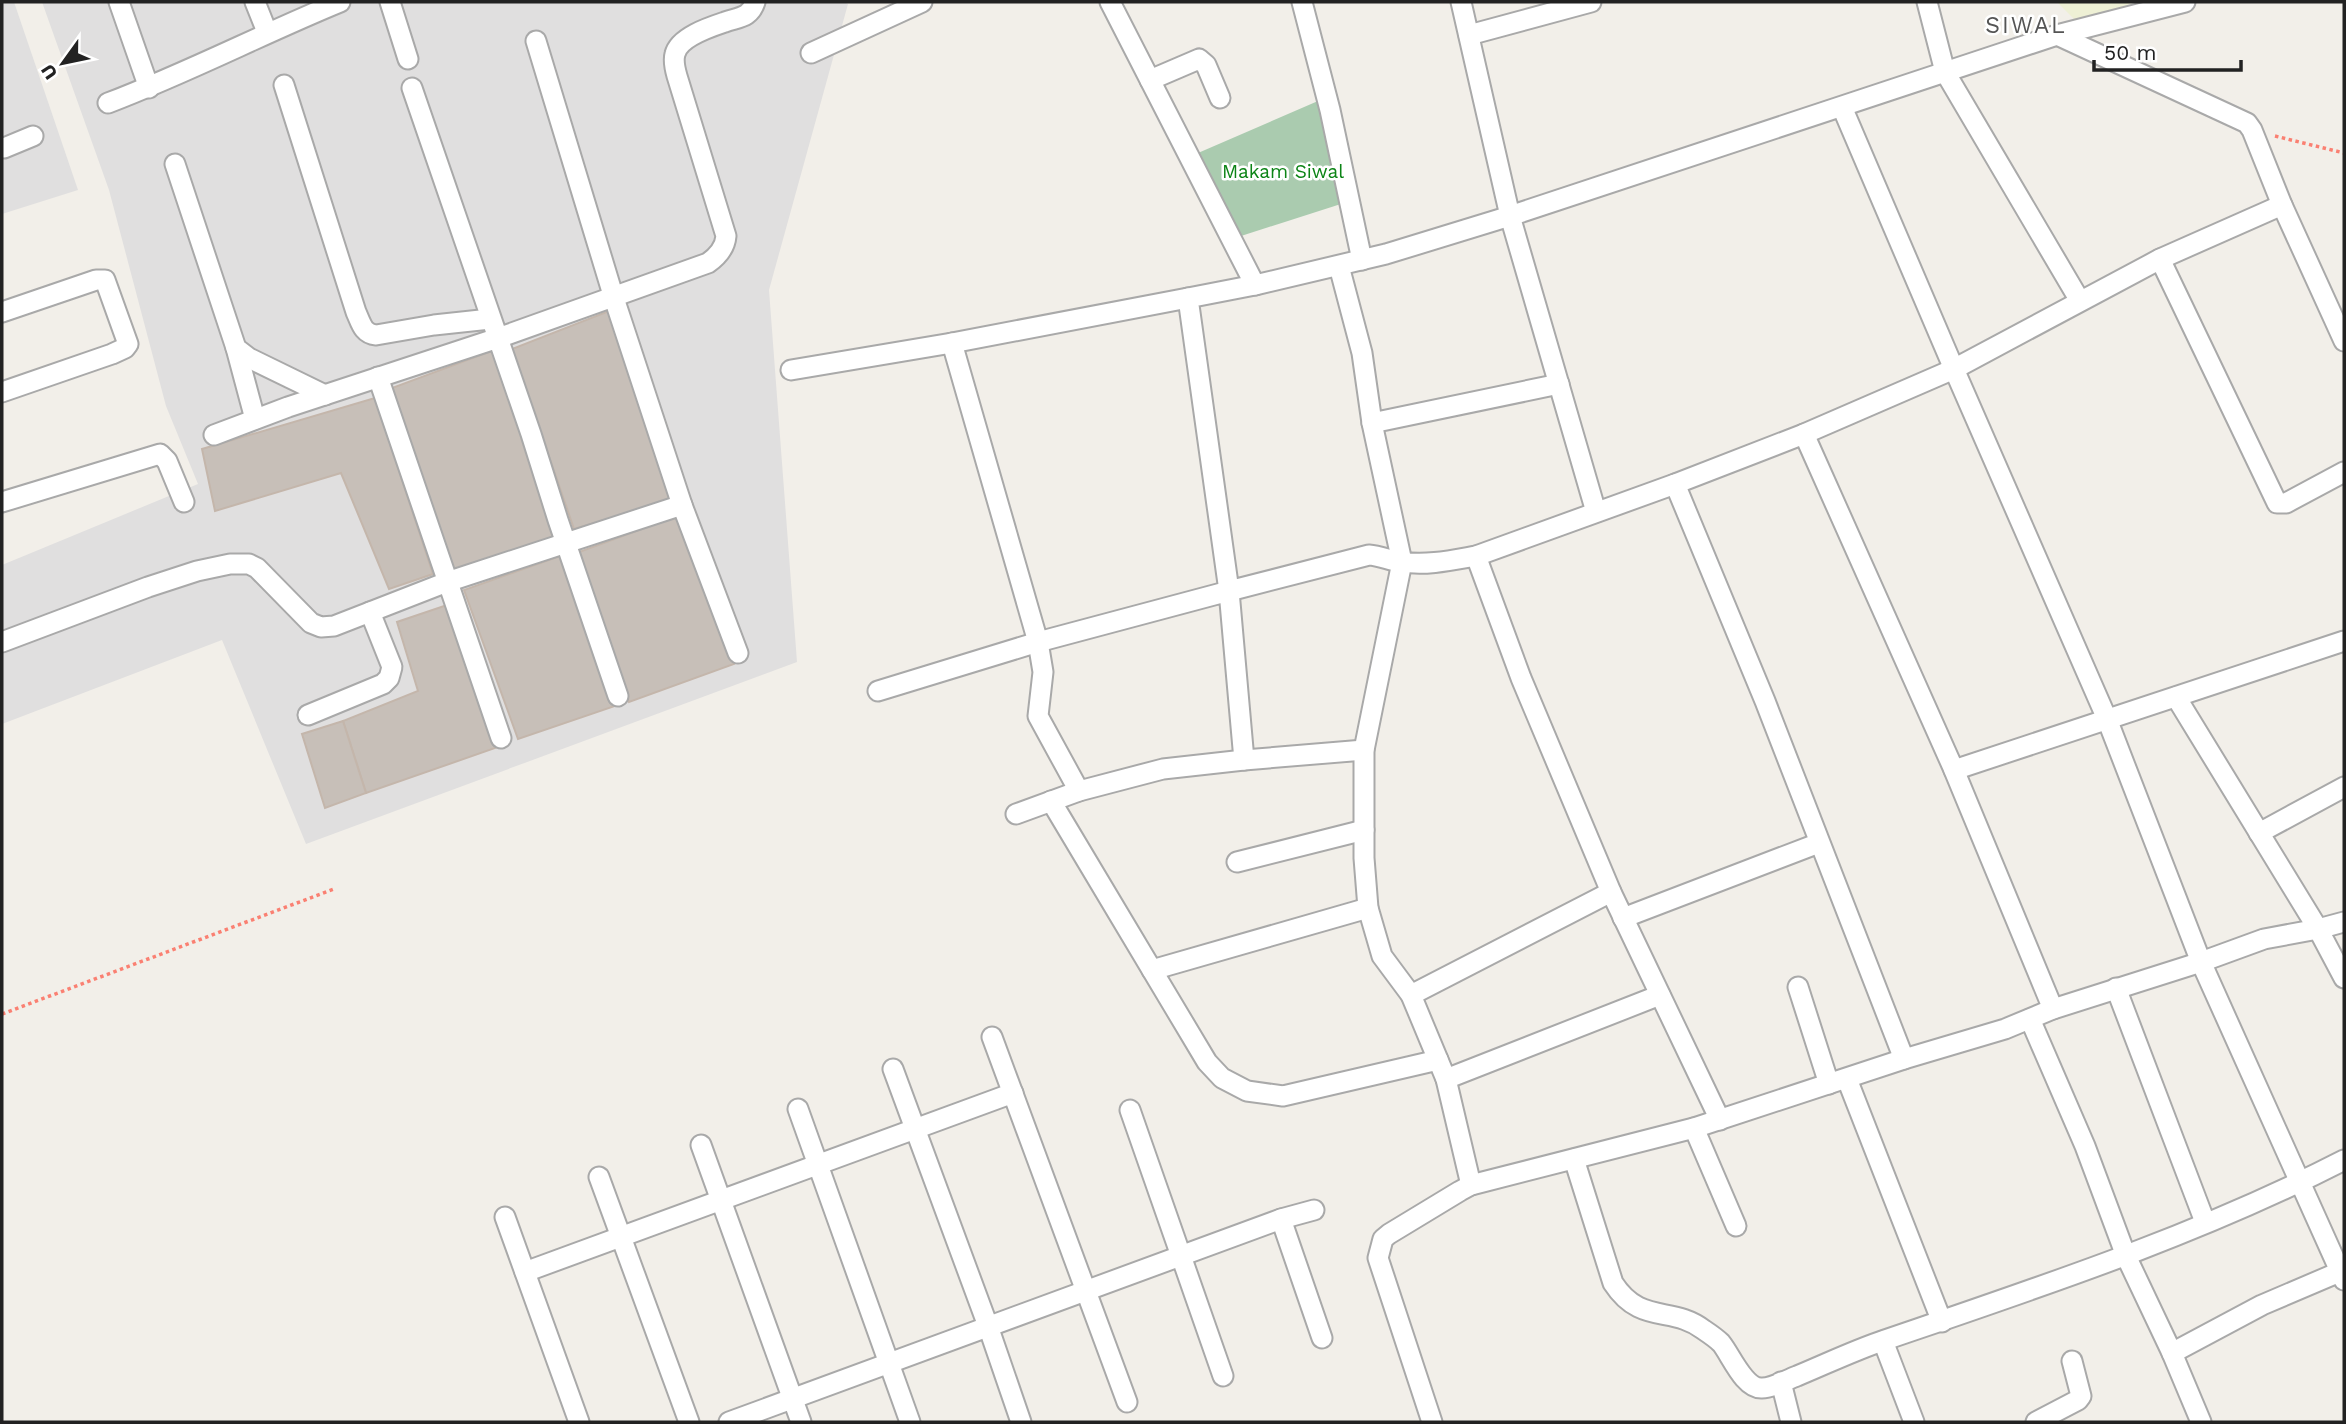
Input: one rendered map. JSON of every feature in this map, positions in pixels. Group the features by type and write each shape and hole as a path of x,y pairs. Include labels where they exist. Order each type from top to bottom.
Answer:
{"street":[{"path":"119,2 149,88"},
{"path":"256,2 267,32"},
{"path":"108,103 149,88 267,32 340,2"},
{"path":"390,2 408,59"},
{"path":"214,435 498,338 708,263 716,257 726,242 674,61 675,52 678,46 695,35 745,17 752,11 755,2"},
{"path":"811,53 922,2"},
{"path":"1110,2 1255,285"},
{"path":"1302,2 1328,99 1362,260"},
{"path":"1461,2 1510,216 1596,512"},
{"path":"1469,35 1591,2"},
{"path":"1927,2 1945,72 2080,301"},
{"path":"791,370 1188,298 1362,260 1510,216 2057,35 2185,2"},
{"path":"2057,35 2239,117 2252,130 2282,205 2344,341"},
{"path":"536,41 613,295 682,505 738,653"},
{"path":"1150,80 1199,59 1206,65 1220,98"},
{"path":"284,85 364,330 369,335 376,335 490,319"},
{"path":"412,88 618,696"},
{"path":"1842,107 2107,719 2201,962 2343,1274 2262,1306 2172,1353"},
{"path":"2,147 33,136"},
{"path":"175,164 236,348 255,419"},
{"path":"877,691 1038,642 1369,555 1402,562 1451,561 1476,556 1804,434 1954,369 2160,259 2282,205"},
{"path":"2160,259 2277,503 2286,503 2344,472"},
{"path":"1339,266 1363,353 1371,423 1402,562 1364,750 1368,908 1382,956 1412,995 1442,1070 1465,1188"},
{"path":"2,312 96,280 105,280 128,344 111,354 2,392"},
{"path":"1188,298 1229,591 1244,760"},
{"path":"952,342 1038,642 1043,672 1038,716 1079,790"},
{"path":"236,348 249,358 325,395"},
{"path":"378,377 501,738"},
{"path":"1371,423 1559,384"},
{"path":"1804,434 1954,770 2053,1009"},
{"path":"2,502 160,454 167,461 184,502"},
{"path":"1675,484 1765,701 1904,1059"},
{"path":"2,642 148,587 197,571 230,564 249,564 257,568 315,626 334,626 447,582 682,505"},
{"path":"1476,556 1521,678 1611,892 1720,1120"},
{"path":"308,715 383,684 389,678 392,667 370,611"},
{"path":"1954,770 2344,641"},
{"path":"2176,697 2318,929 2344,978"},
{"path":"1016,814 1079,790 1163,769 1364,750"},
{"path":"2259,833 2344,787"},
{"path":"1051,801 1213,1070 1247,1091 1283,1096 1442,1070 1660,996"},
{"path":"1237,862 1364,831"},
{"path":"1623,918 1819,843"},
{"path":"1412,995 1611,892"},
{"path":"1152,970 1368,908"},
{"path":"1432,1422 1378,1258 1384,1239 1389,1234 1465,1188 1694,1129 1904,1059 2005,1029 2053,1009 2264,939 2344,922"},
{"path":"1798,987 1942,1322"},
{"path":"2116,988 2205,1222"},
{"path":"2030,1019 2085,1146 2126,1256 2201,1422"},
{"path":"992,1037 1127,1402"},
{"path":"893,1069 1021,1422"},
{"path":"525,1272 1013,1093"},
{"path":"798,1109 910,1422"},
{"path":"1130,1110 1223,1376"},
{"path":"1694,1129 1736,1226"},
{"path":"701,1145 801,1422"},
{"path":"1574,1159 1613,1283 1623,1298 1649,1313 1679,1318 1699,1326 1719,1341 1754,1388 1765,1388 1883,1341 2126,1256 2301,1182 2344,1160"},
{"path":"599,1177 689,1422"},
{"path":"729,1422 1281,1219 1314,1210"},
{"path":"505,1217 579,1422"},
{"path":"1281,1219 1322,1338"},
{"path":"1883,1341 1914,1422"},
{"path":"2036,1422 2081,1396 2072,1361"},
{"path":"1781,1382 1791,1422"}],"path":[{"path":"2252,130 2344,153"},
{"path":"2,1014 334,889"}],"shaded area":[{"path":"2,2 14,2 78,190 2,214"},
{"path":"42,2 848,4 769,290 797,662 306,844 222,640 2,724 2,565 198,484 166,406 109,190"}],"green space":[{"path":"2057,2 2135,2 2078,23"},
{"name":"Makam Siwal","path":"1318,101 1344,203 1241,236 1198,153"}],"building":[{"path":"609,311 674,499 574,529 512,349"},
{"path":"494,350 555,537 454,570 392,388"},
{"path":"375,398 433,574 389,589 341,473 215,511 202,449"},
{"path":"680,515 734,664 629,702 579,552"},
{"path":"563,555 615,706 518,739 464,590"},
{"path":"450,604 498,747 366,793 343,721 418,691 397,622"},
{"path":"343,721 366,793 325,808 302,734"}],"district":[{"name":"SIWAL","path":"2026,25"}]}
